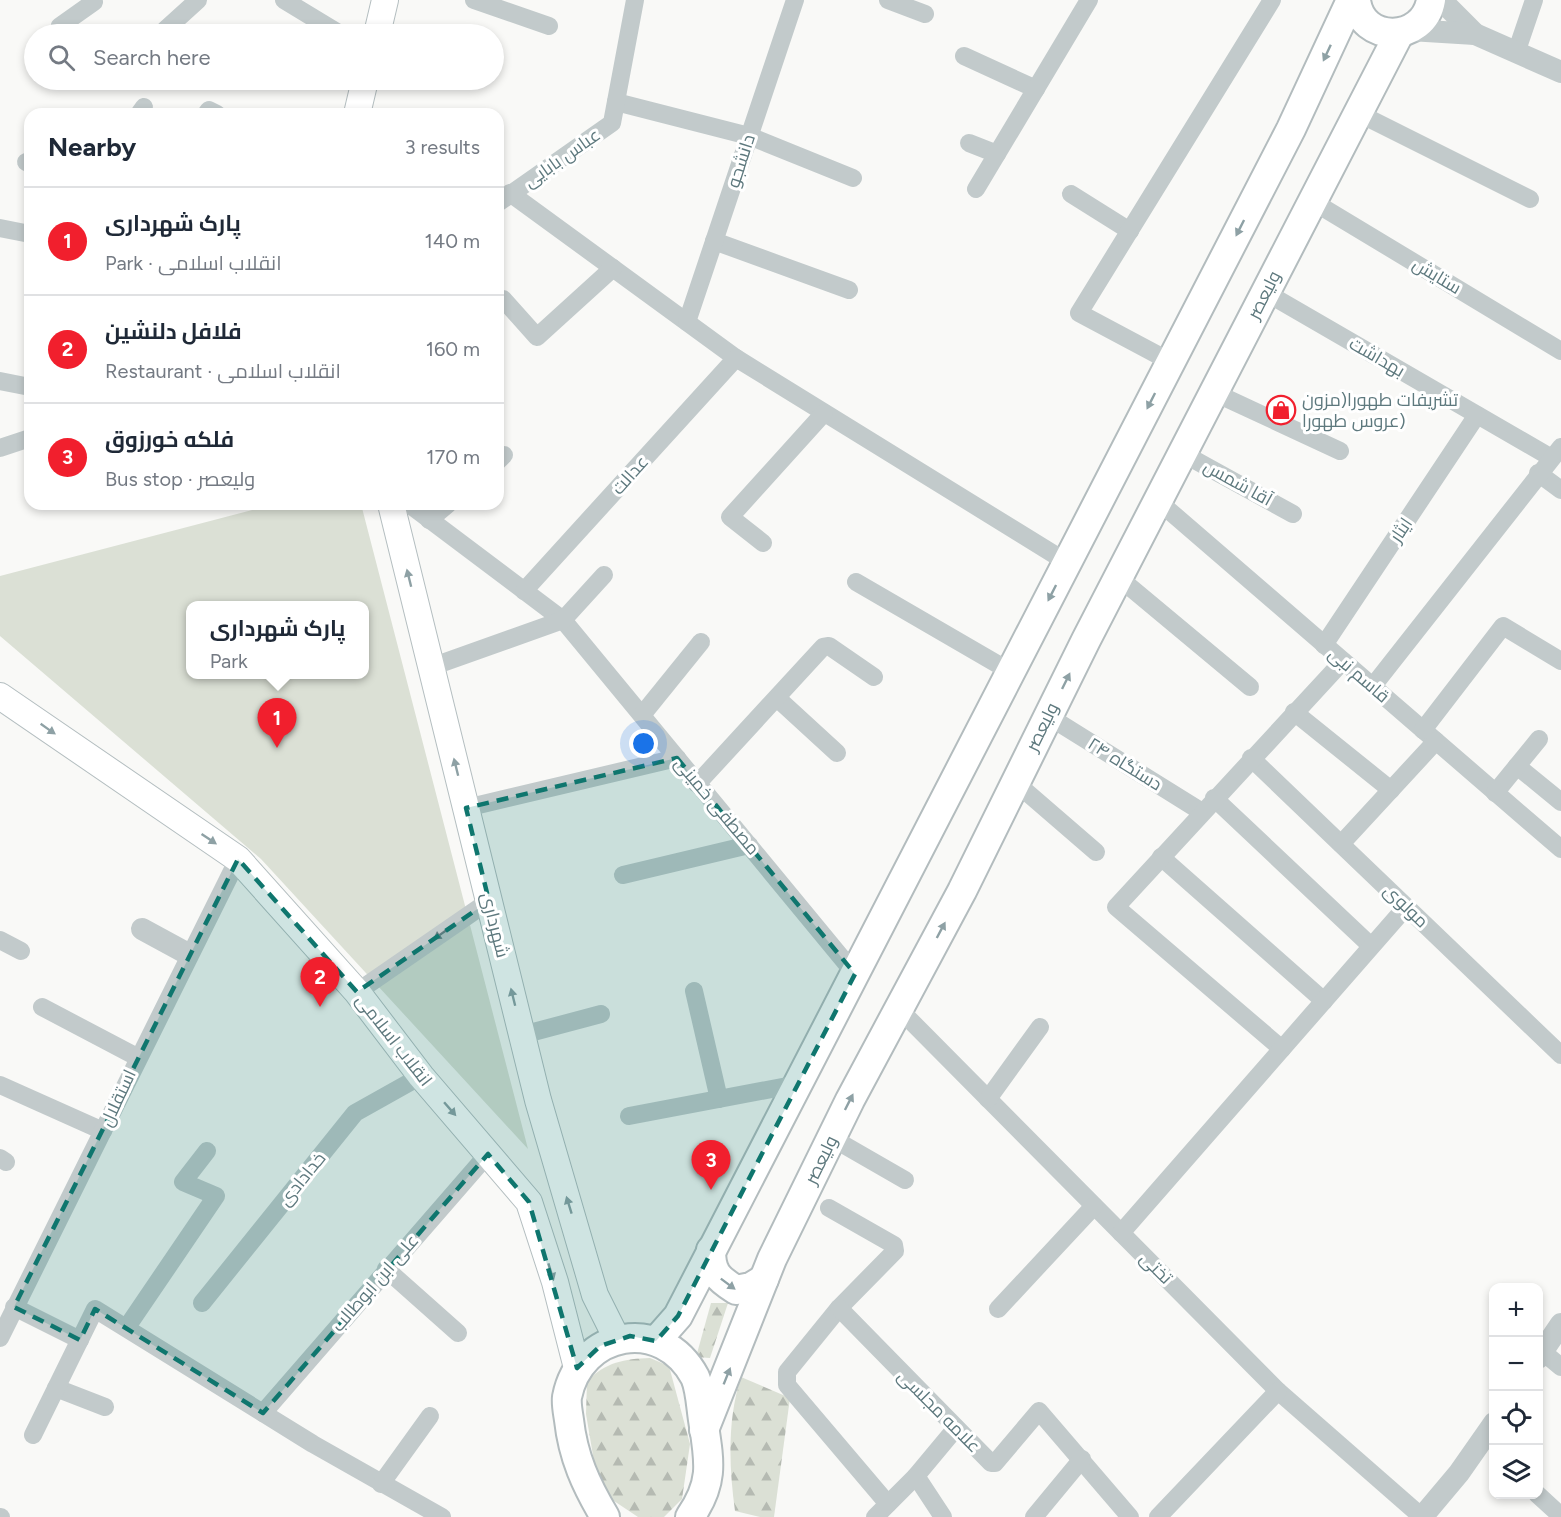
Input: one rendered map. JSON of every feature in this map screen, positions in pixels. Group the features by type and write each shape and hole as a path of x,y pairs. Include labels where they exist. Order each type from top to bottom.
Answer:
{"main road":[{"path":"379,24 385,0"},
{"path":"656,1341 678,1316 1291,129 1352,0"},
{"path":"1356,0 1357,9 1367,24 1382,32 1405,32"},
{"name":"ولیعصر","path":"704,1430 764,1280 832,1138 1358,113 1405,32 1427,14 1431,0"},
{"path":"358,108 363,90"},
{"name":"شهرداری","path":"392,510 538,1100 596,1295 616,1339"},
{"name":"انقلاب اسلامی","path":"0,696 238,859 357,992 421,1076 530,1202 555,1282 577,1368"},
{"path":"711,1250 711,1266 721,1281 736,1290 751,1287 764,1280"},
{"path":"605,1517 584,1483 571,1444 567,1399 577,1368 600,1346 630,1336 656,1341 677,1355 695,1377 709,1464 700,1510"}],"street":[{"path":"64,24 94,2 92,0"},
{"path":"172,24 198,0"},
{"path":"284,0 324,24"},
{"path":"474,0 549,26"},
{"name":"عباس بابایی","path":"504,198 612,123 635,0"},
{"name":"دانشجو","path":"687,322 795,0"},
{"path":"888,0 926,14"},
{"path":"976,189 1089,0"},
{"path":"1171,362 1079,313 1272,0"},
{"path":"1441,0 1475,34 1561,72"},
{"path":"1516,53 1534,0"},
{"path":"1405,32 1475,34"},
{"path":"964,56 1036,89"},
{"path":"616,102 749,136 853,178"},
{"path":"1358,113 1530,199"},
{"path":"969,142 997,154"},
{"path":"1071,194 1130,231"},
{"path":"504,198 614,268 736,358 1068,563"},
{"name":"ستایش","path":"1312,201 1561,351"},
{"path":"0,228 24,233"},
{"path":"714,241 849,290"},
{"path":"504,300 537,337 614,268"},
{"name":"بهداشت","path":"1265,292 1477,415 1556,452"},
{"name":"عدالت","path":"524,591 736,358"},
{"path":"0,381 24,386"},
{"path":"1213,392 1340,451"},
{"path":"763,543 730,517 824,413"},
{"name":"ایثار","path":"1324,645 1477,415"},
{"path":"0,448 24,438"},
{"path":"1373,686 1556,452"},
{"name":"آقا شمس","path":"1182,453 1293,514"},
{"path":"1538,473 1561,490"},
{"name":"قاسم نبی","path":"1158,501 1561,849"},
{"name":"مصطفی خمینی","path":"416,510 563,620 855,974"},
{"path":"429,520 440,510"},
{"path":"431,667 563,620 604,575"},
{"path":"1118,577 1250,687"},
{"path":"856,582 1011,672"},
{"path":"1341,844 1391,790 1503,626 1561,661"},
{"path":"642,716 701,642"},
{"path":"697,784 826,646 874,677"},
{"path":"1282,1049 1116,907 1214,798 1343,661"},
{"path":"777,698 837,753"},
{"path":"1294,712 1391,790"},
{"name":"۲۴ دستگاه","path":"1048,716 1202,812"},
{"path":"1495,793 1539,739"},
{"path":"466,808 677,758"},
{"name":"مولوی","path":"1251,758 1561,1055"},
{"path":"1516,766 1561,801"},
{"path":"1016,782 1096,852"},
{"path":"1214,798 1371,946"},
{"path":"623,874 749,845"},
{"path":"1161,857 1324,1001"},
{"name":"استقلال","path":"0,1338 188,954 238,859"},
{"path":"357,992 489,901"},
{"path":"1121,1233 1406,907"},
{"path":"142,929 188,954"},
{"path":"0,940 21,951"},
{"path":"694,991 719,1099"},
{"path":"42,1007 137,1057"},
{"name":"تختی","path":"899,1009 1278,1391 1422,1517"},
{"path":"522,1035 601,1014"},
{"path":"988,1099 1040,1028"},
{"name":"خدادادی","path":"202,1303 355,1113 421,1076"},
{"path":"629,1116 798,1084"},
{"path":"0,1085 103,1131"},
{"path":"832,1138 905,1180"},
{"path":"127,1327 216,1196 183,1182 207,1151"},
{"name":"علی ابن ابوطالب","path":"263,1413 488,1154"},
{"path":"998,1309 1095,1206"},
{"path":"829,1208 894,1245 895,1251 839,1308 787,1372 787,1384 882,1511 916,1476 956,1428"},
{"path":"386,1269 458,1333"},
{"path":"14,1307 80,1340"},
{"name":"علامه مجلسی","path":"839,1308 993,1464 1039,1411 1082,1459 1126,1515"},
{"path":"33,1435 95,1309 381,1484 442,1517"},
{"path":"1543,1352 1561,1324"},
{"path":"1543,1356 1561,1367"},
{"path":"56,1388 105,1407"},
{"path":"1158,1517 1278,1391"},
{"path":"381,1484 430,1416"},
{"path":"1422,1517 1459,1473 1489,1430"},
{"path":"1034,1517 1082,1459"},
{"path":"916,1476 943,1517"},
{"path":"1542,1499 1561,1516"}],"highlighted area":[{"path":"677,758 855,974 678,1316 656,1341 630,1336 600,1346 577,1368 529,1202 488,1154 263,1413 95,1309 80,1340 14,1307 238,859 357,992 489,901 466,808"}],"green space":[{"path":"252,510 363,510 528,1149 261,859 0,636 0,576"},
{"path":"711,1303 728,1303 710,1358 696,1357"},
{"path":"650,1358 669,1366 690,1444 682,1499 664,1517 638,1517 599,1491 586,1414 587,1381 601,1370 616,1363"},
{"path":"741,1377 790,1398 774,1517 760,1517 735,1511 730,1444 733,1410"}],"place":[{"name":"تشریفات طهورا(مزون عروس طهورا)","path":"1281,410"},
{"name":"پارک شهرداری","path":"277,748"},
{"name":"فلافل دلنشین","path":"320,1007"},
{"name":"فلکه خورزوق","path":"711,1190"}]}
